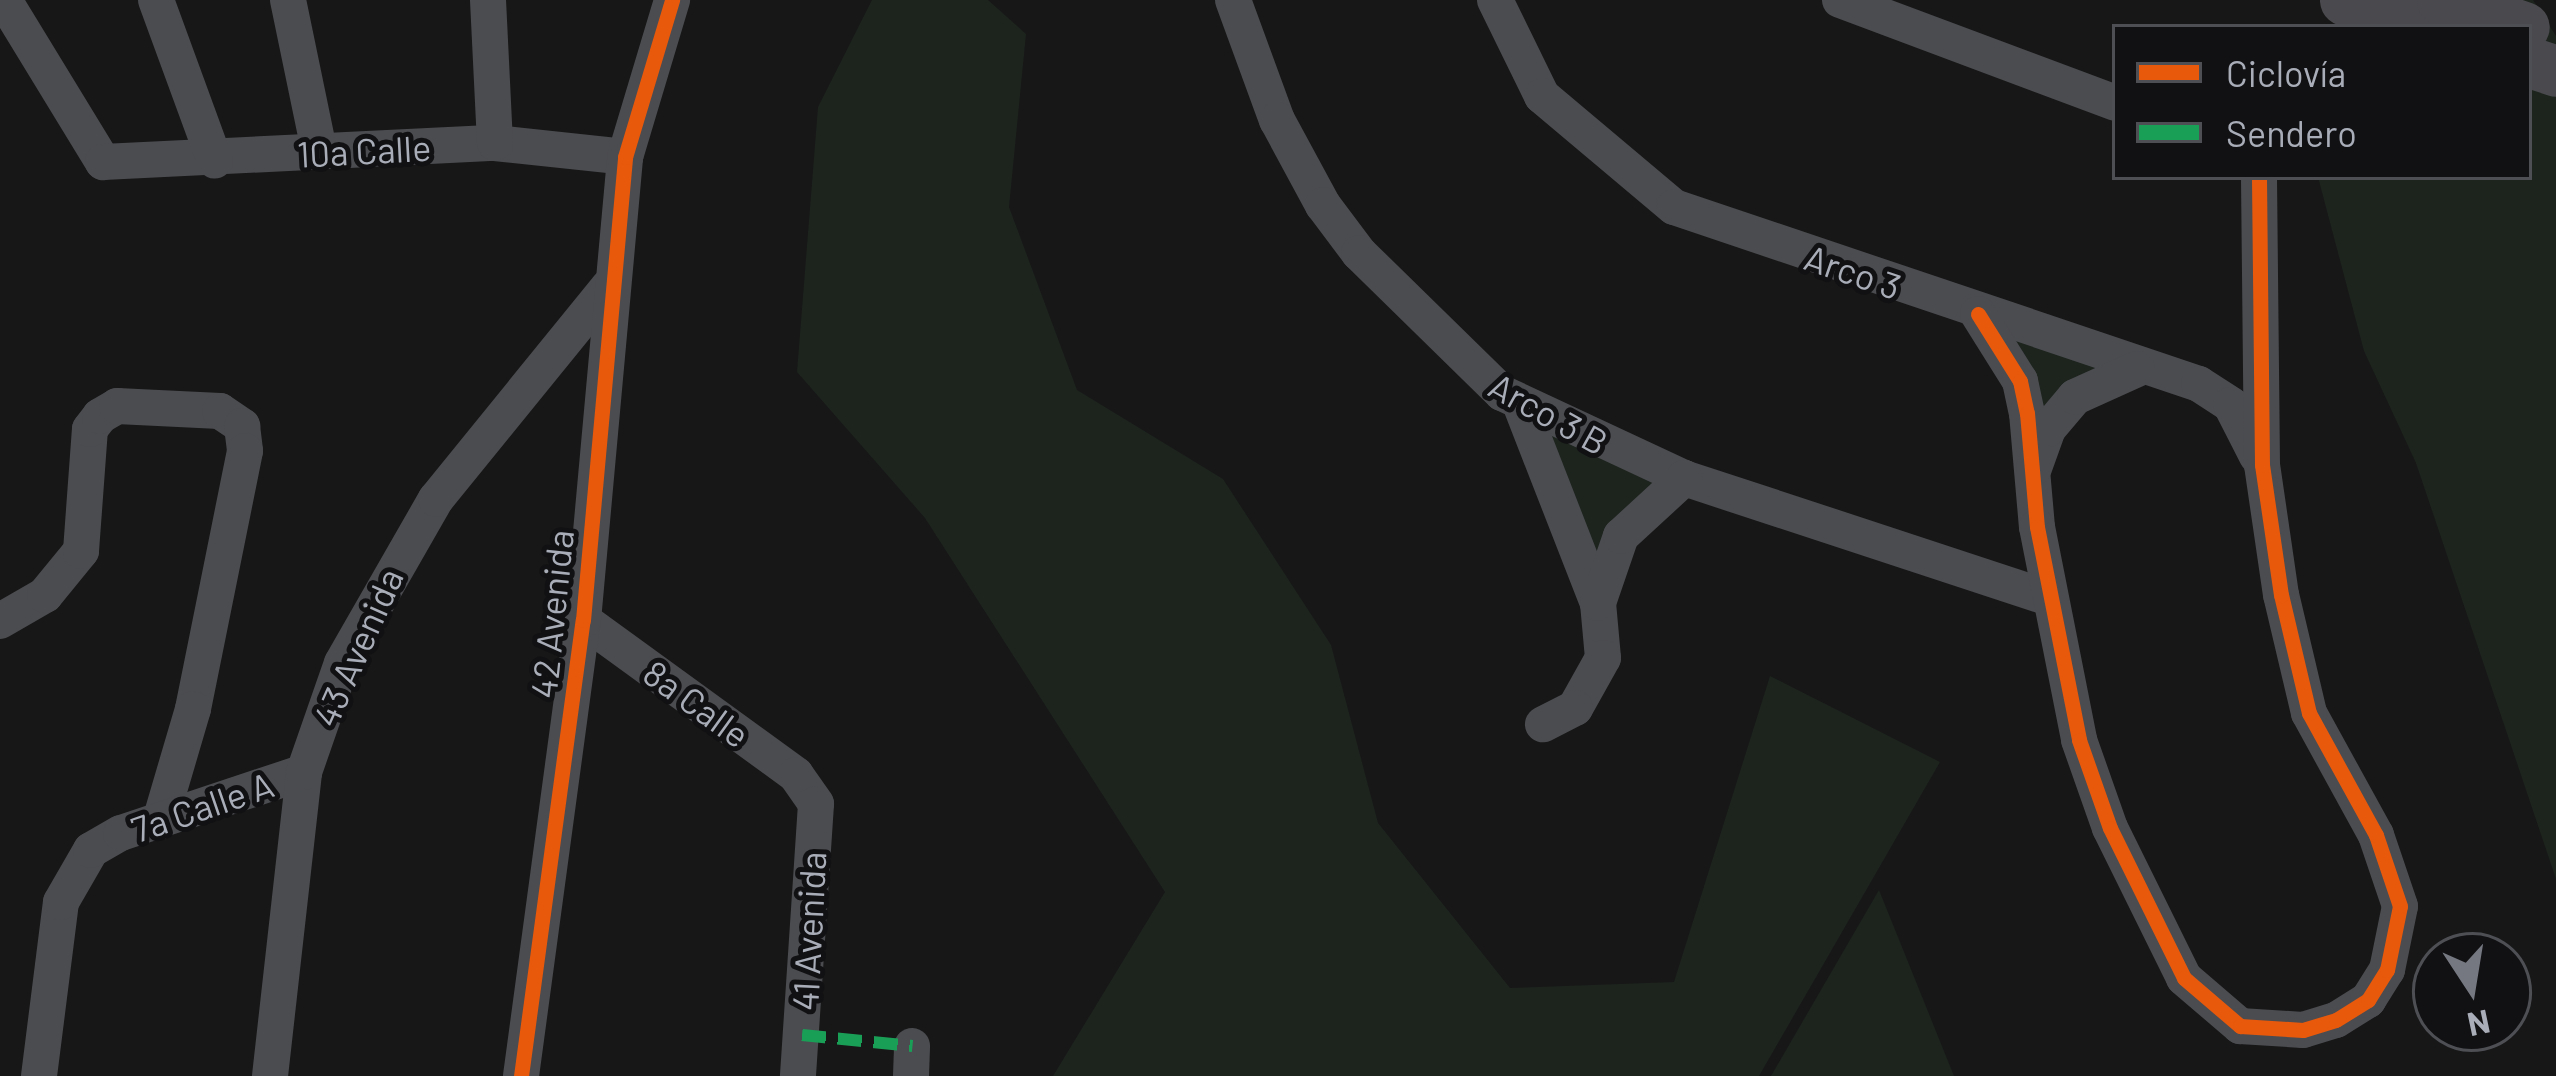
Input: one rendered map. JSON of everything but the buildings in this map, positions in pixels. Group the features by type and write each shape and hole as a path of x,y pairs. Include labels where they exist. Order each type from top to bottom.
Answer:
{"main road":[{"path":"2345,0 2417,24"},
{"path":"2442,0 2514,24"}],"street":[{"name":"10a Calle","path":"4,0 103,162 215,161 495,142 625,157"},
{"path":"156,0 215,161"},
{"path":"288,0 319,151"},
{"path":"488,0 495,142"},
{"path":"625,157 672,0"},
{"name":"Arco 3 B","path":"1233,0 1277,120 1323,205 1463,362 1521,406 1684,478 2050,598"},
{"name":"Arco 3","path":"1495,0 1542,96 1673,207 2138,369 2199,384"},
{"path":"1840,0 2112,102"},
{"name":"42 Avenida","path":"521,1076 583,620 608,286 625,157"},
{"path":"1978,314 2020,381 2050,598 2091,777 2184,978 2218,1014 2272,1032 2336,1020 2368,1000 2399,939 2400,907 2376,835 2309,713 2261,465 2259,180"},
{"name":"43 Avenida","path":"270,1076 304,772 342,663 407,540 608,286"},
{"path":"2199,384 2235,370 2263,334"},
{"path":"2032,471 2048,429 2075,397 2138,369"},
{"path":"2199,384 2231,405 2261,465"},
{"path":"0,621 45,596 81,551 90,429 100,416 117,406 220,411 242,426 245,451 200,675 160,821"},
{"path":"1521,406 1598,602 1604,658 1594,685 1575,708 1543,724"},
{"path":"1598,602 1622,536 1684,478"},
{"name":"8a Calle","path":"583,620 808,788"},
{"name":"7a Calle A","path":"39,1076 61,902 92,850 160,821 304,772"},
{"name":"41 Avenida","path":"798,1076 816,803 808,788"}],"shaded area":[{"path":"872,0 988,0 1026,34 1009,207 1077,390 1223,479 1331,645 1378,823 1510,988 1674,982 1770,676 1940,762 1759,1076 1053,1076 1165,892 925,518 797,372 818,107"},
{"path":"2395,0 2533,0 2556,36 2556,879 2416,463 2364,351 2319,180 2532,180 2532,24"},
{"path":"1993,325 2119,370 2039,439"},
{"path":"1547,430 1660,478 1604,574"},
{"path":"1879,890 1954,1076 1771,1076"}],"marked path":[{"path":"802,1035 912,1046"}],"cycle path":[{"path":"521,1076 583,620 625,157 672,0"},
{"path":"1978,314 2020,381 2037,527 2079,740 2110,828 2184,978 2240,1026 2303,1030 2336,1020 2368,1000 2387,970 2400,906 2376,835 2309,713 2281,595 2262,465 2259,180"}]}
